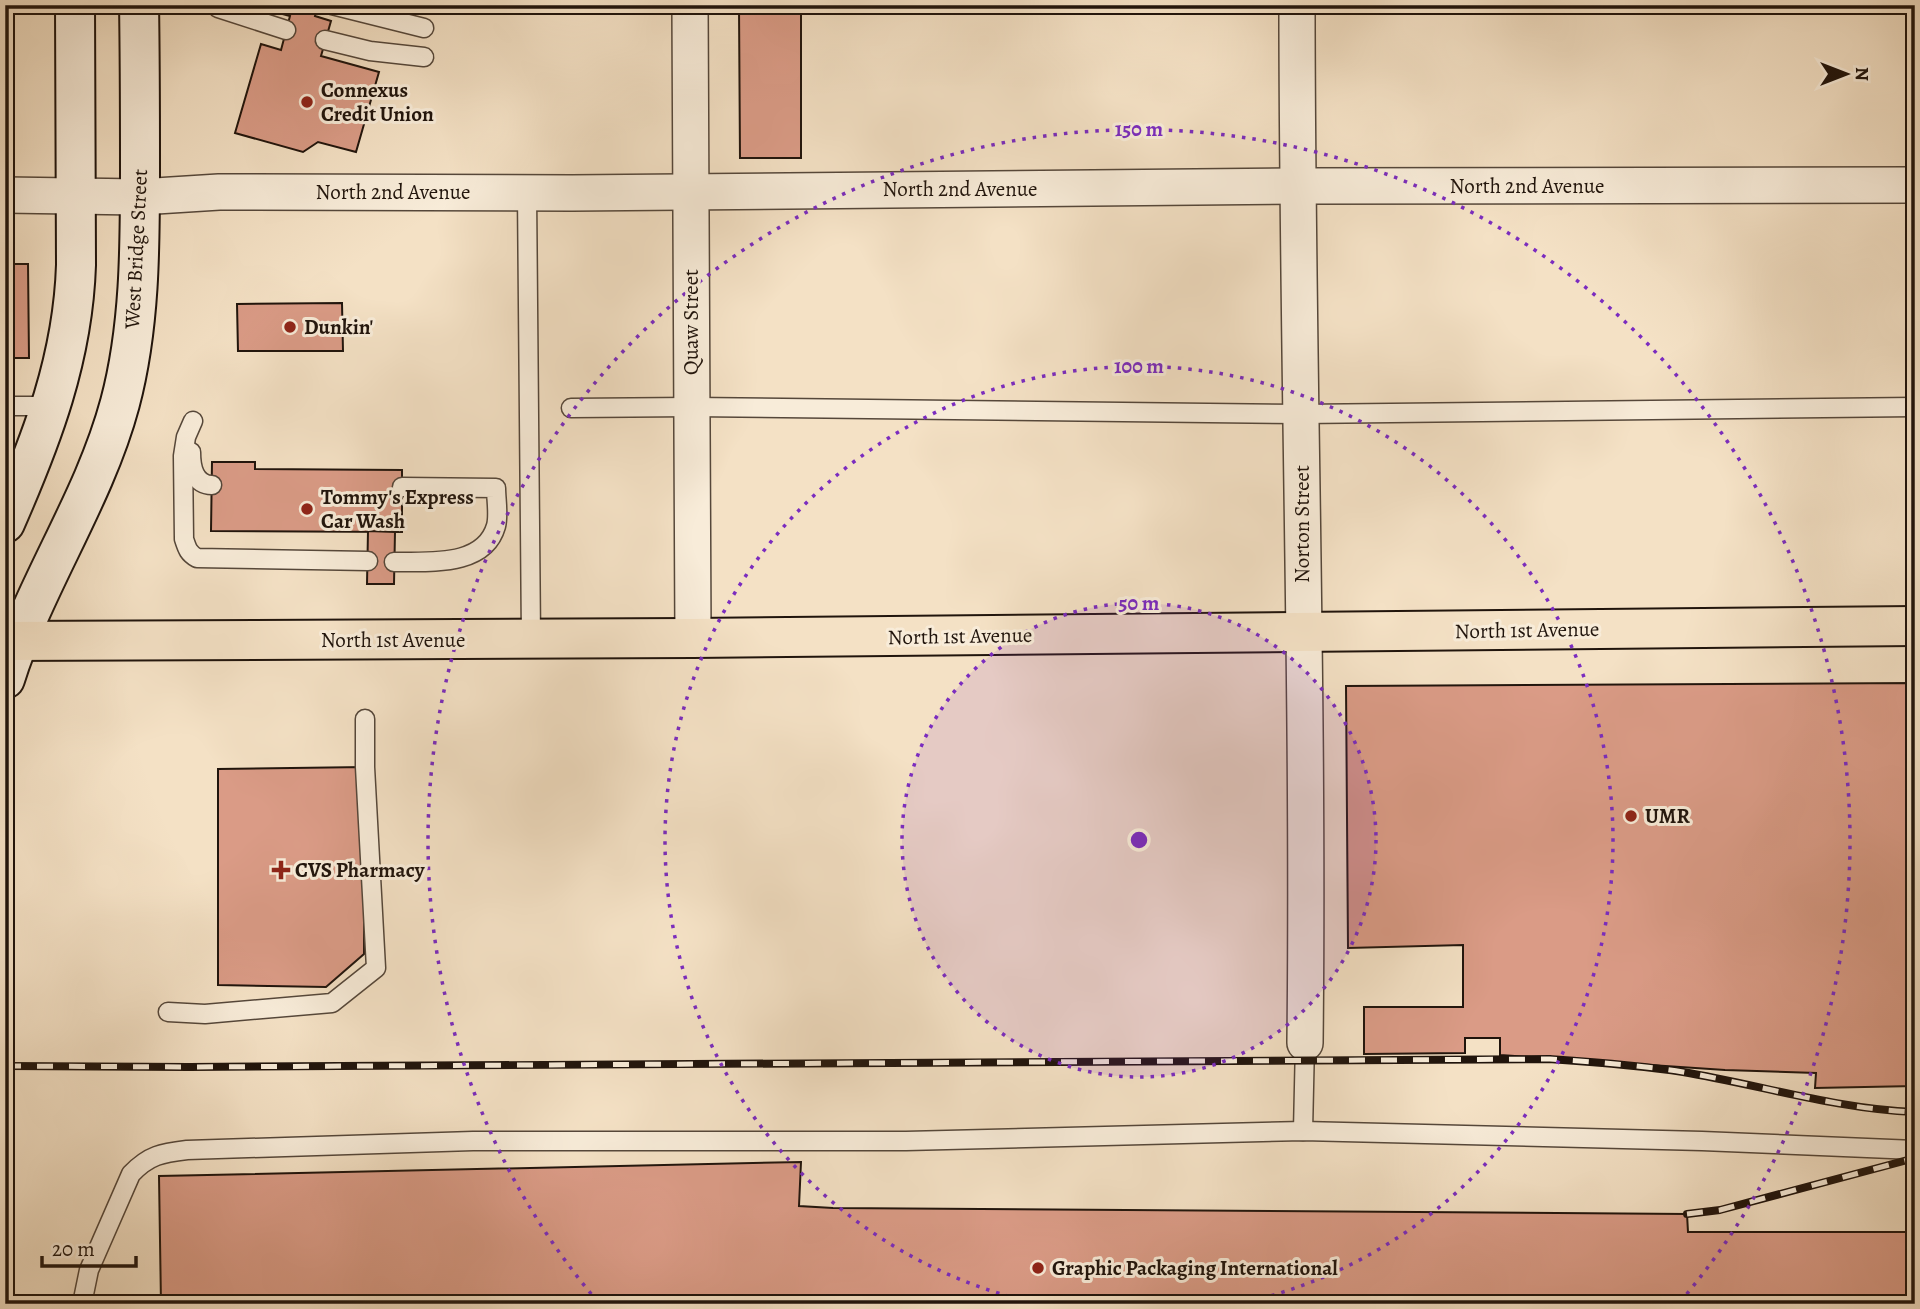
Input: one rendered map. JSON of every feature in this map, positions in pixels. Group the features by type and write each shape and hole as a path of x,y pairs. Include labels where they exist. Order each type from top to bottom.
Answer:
{"main road":[{"path":"5,523 40,443 52,406 74,307 75,5"},
{"name":"West Bridge Street","path":"5,678 13,640 80,510 103,455 120,403 134,327 137,292 140,197 139,5"},
{"name":"North 1st Avenue","path":"13,640 693,638 1915,625"}],"street":[{"name":"Quaw Street","path":"690,5 693,638"},
{"name":"Norton Street","path":"1297,5 1306,805 1305,1044"},
{"name":"North 2nd Avenue","path":"5,195 140,197 219,192 527,193 1297,186 1915,185"}],"lane":[{"path":"332,5 424,28"},
{"path":"218,8 286,30"},
{"path":"325,40 388,54 424,57"},
{"path":"527,193 531,639"},
{"path":"5,407 52,406"},
{"path":"572,408 1301,414 1915,407"},
{"path":"212,485 205,485 192,470 190,445 193,421 186,437 183,456 184,539 187,549 197,558 368,561"},
{"path":"394,562 459,559 484,545 496,526 496,488 402,487"},
{"path":"168,1012 205,1014 332,1003 376,968 365,767 365,719"},
{"path":"1303,1131 1305,1044"},
{"path":"82,1304 89,1270 131,1174 141,1163 157,1154 187,1150 473,1141 906,1141 1303,1131 1702,1141 1915,1150"}],"building":[{"name":"Connexus Credit Union","path":"277,5 318,5 315,16 331,21 321,56 379,72 356,152 318,142 303,152 235,133 261,44 281,50 290,16 275,12"},
{"path":"739,7 801,7 801,158 740,158"},
{"path":"5,264 28,264 29,358 5,358"},
{"name":"Dunkin'","path":"342,303 343,351 238,351 237,304"},
{"name":"Tommy's Express Car Wash","path":"212,462 255,462 255,469 402,470 402,532 211,531"},
{"path":"368,531 395,532 394,584 367,584"},
{"name":"UMR","path":"1915,683 1915,1086 1815,1088 1816,1073 1725,1070 1500,1055 1500,1038 1465,1038 1465,1053 1364,1054 1364,1007 1463,1007 1463,945 1348,948 1346,686"},
{"path":"365,767 364,954 326,987 218,985 218,769"},
{"name":"Graphic Packaging International","path":"801,1162 799,1206 1687,1214 1688,1232 1915,1232 1915,1304 161,1304 159,1176"}],"railway":[{"path":"5,1066 1550,1059 1666,1070 1857,1106 1915,1112"},
{"path":"1687,1214 1720,1210 1915,1158"}],"place":[{"name":"Connexus Credit Union","path":"307,102"},
{"name":"Dunkin'","path":"290,327"},
{"name":"Tommy's Express Car Wash","path":"307,509"},
{"name":"UMR","path":"1631,816"},
{"name":"CVS Pharmacy","path":"281,870"},
{"name":"Graphic Packaging International","path":"1038,1268"}]}
